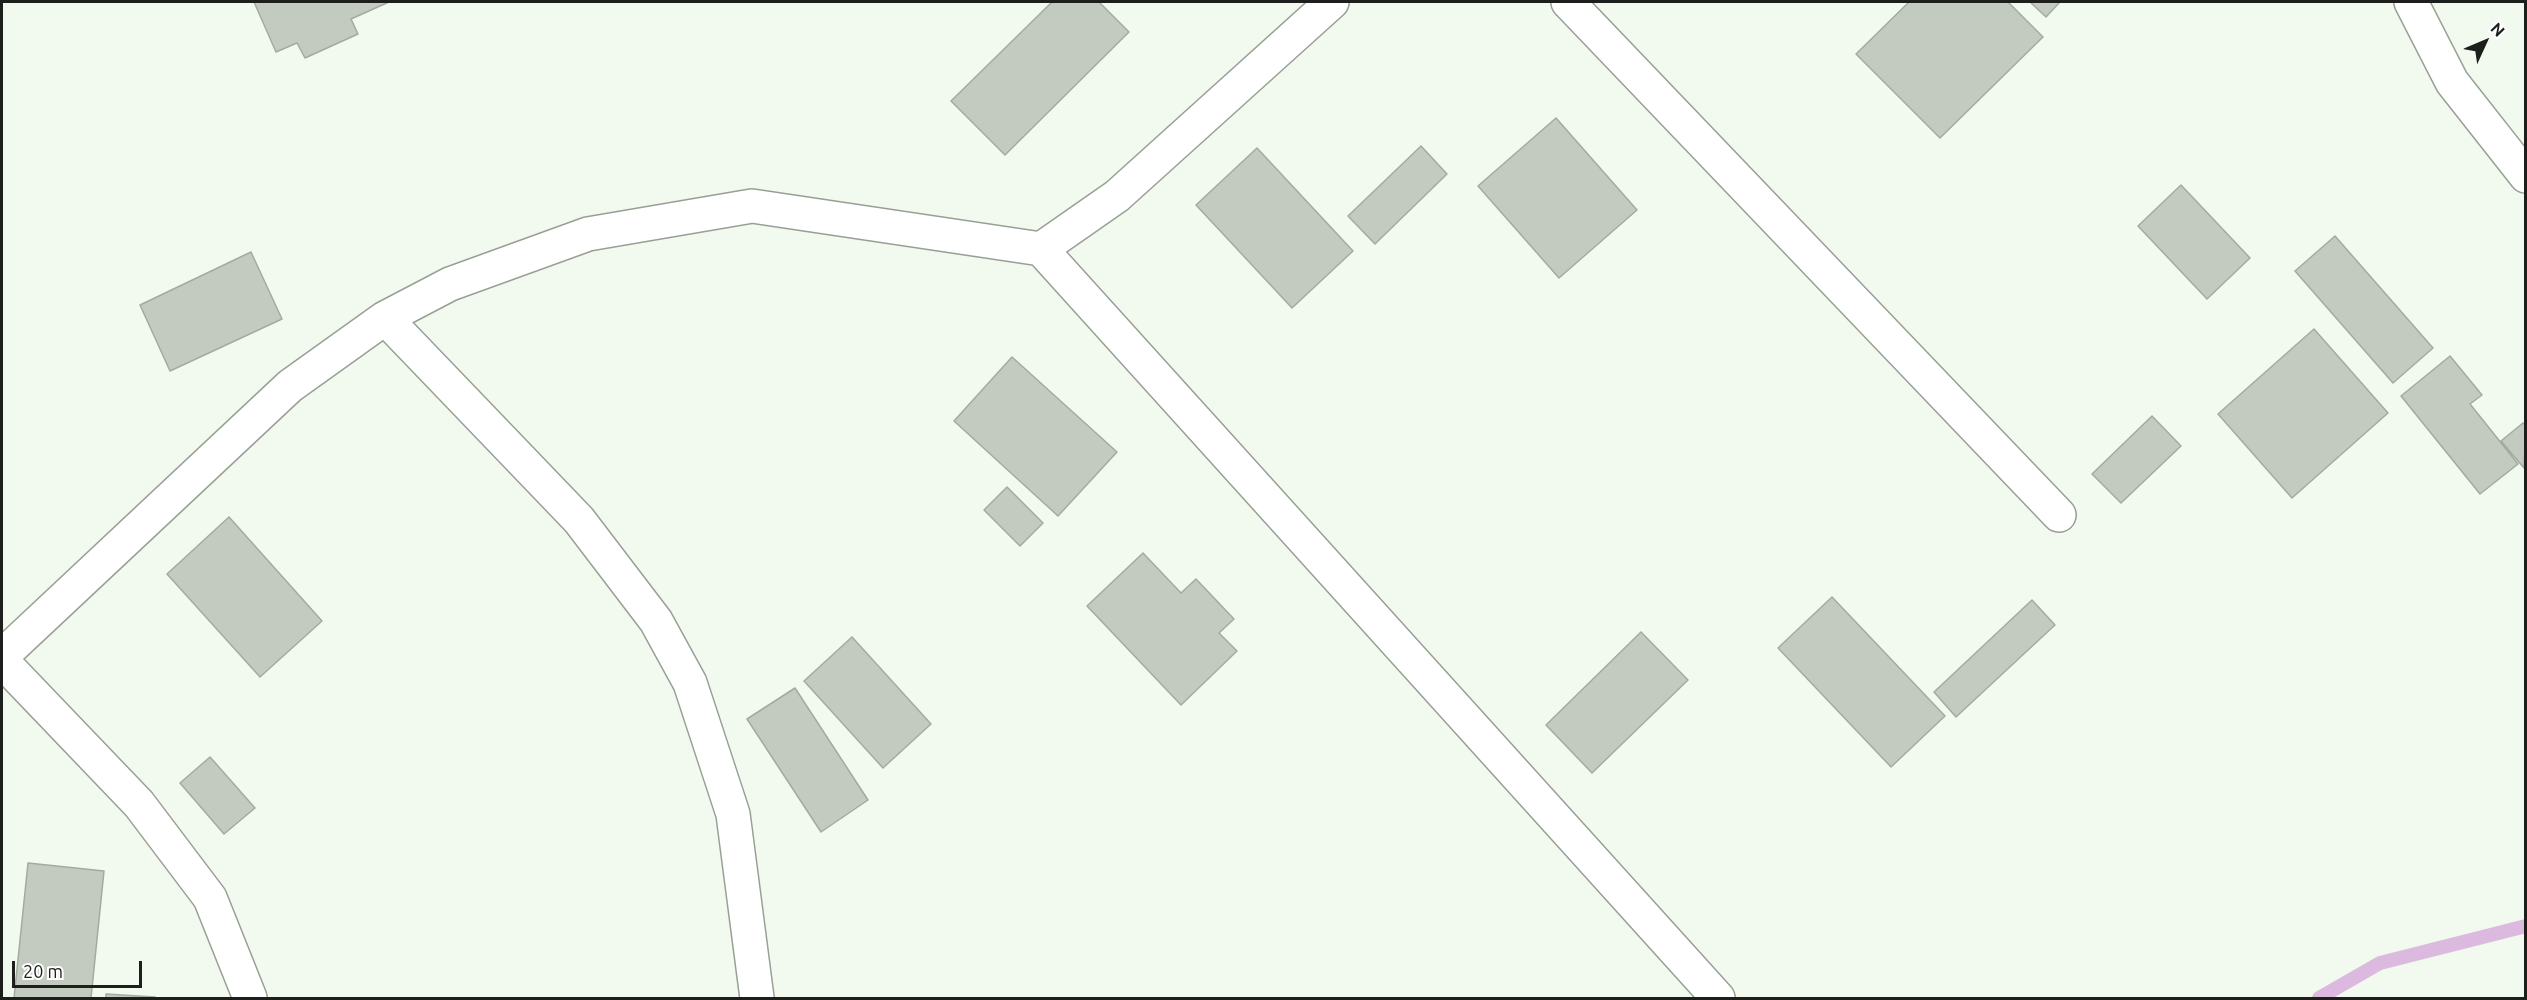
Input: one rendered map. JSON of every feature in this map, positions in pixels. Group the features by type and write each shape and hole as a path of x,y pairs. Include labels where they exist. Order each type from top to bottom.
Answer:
{"street":[{"path":"1041,249 1117,196 1332,2"},
{"path":"1568,2 2060,515"},
{"path":"2411,2 2452,82 2526,176"},
{"path":"2,656 290,387 386,318 450,284 588,234 752,206 1041,249 1718,999"},
{"path":"386,318 579,520 656,621 690,683 733,814 757,999"},
{"path":"2,661 140,804 210,898 250,999"}],"building":[{"path":"254,2 389,2 351,19 358,34 305,58 297,43 276,52"},
{"path":"1052,2 1099,2 1129,32 1005,155 951,101"},
{"path":"1909,2 2008,2 2043,37 1940,138 1856,54"},
{"path":"2030,2 2060,2 2046,17"},
{"path":"1556,118 1637,210 1559,278 1478,186"},
{"path":"1421,146 1447,174 1375,244 1348,216"},
{"path":"1257,148 1353,251 1292,308 1196,205"},
{"path":"2181,185 2250,258 2207,299 2138,226"},
{"path":"2335,236 2433,348 2393,383 2295,271"},
{"path":"251,252 282,319 170,371 140,305"},
{"path":"2314,329 2388,413 2292,498 2218,414"},
{"path":"2450,356 2482,395 2470,404 2518,464 2480,494 2401,396"},
{"path":"1012,357 1117,452 1058,516 954,421"},
{"path":"2152,416 2181,446 2121,503 2092,474"},
{"path":"2523,423 2526,426 2524,468 2501,441"},
{"path":"1007,487 1043,523 1020,546 984,510"},
{"path":"229,517 322,621 260,677 167,574"},
{"path":"1143,553 1181,593 1196,579 1234,619 1219,633 1237,651 1181,705 1087,606"},
{"path":"1832,597 1945,716 1891,767 1778,648"},
{"path":"2032,600 2055,625 1956,717 1934,692"},
{"path":"1641,632 1688,680 1592,773 1546,725"},
{"path":"852,637 931,724 883,768 804,681"},
{"path":"795,688 868,800 821,832 747,719"},
{"path":"210,757 255,808 224,834 180,783"},
{"path":"28,863 104,871 91,998 14,998"},
{"path":"106,994 155,997 155,998 106,998"}],"waterway":[{"path":"2319,998 2380,963 2526,926"}]}
